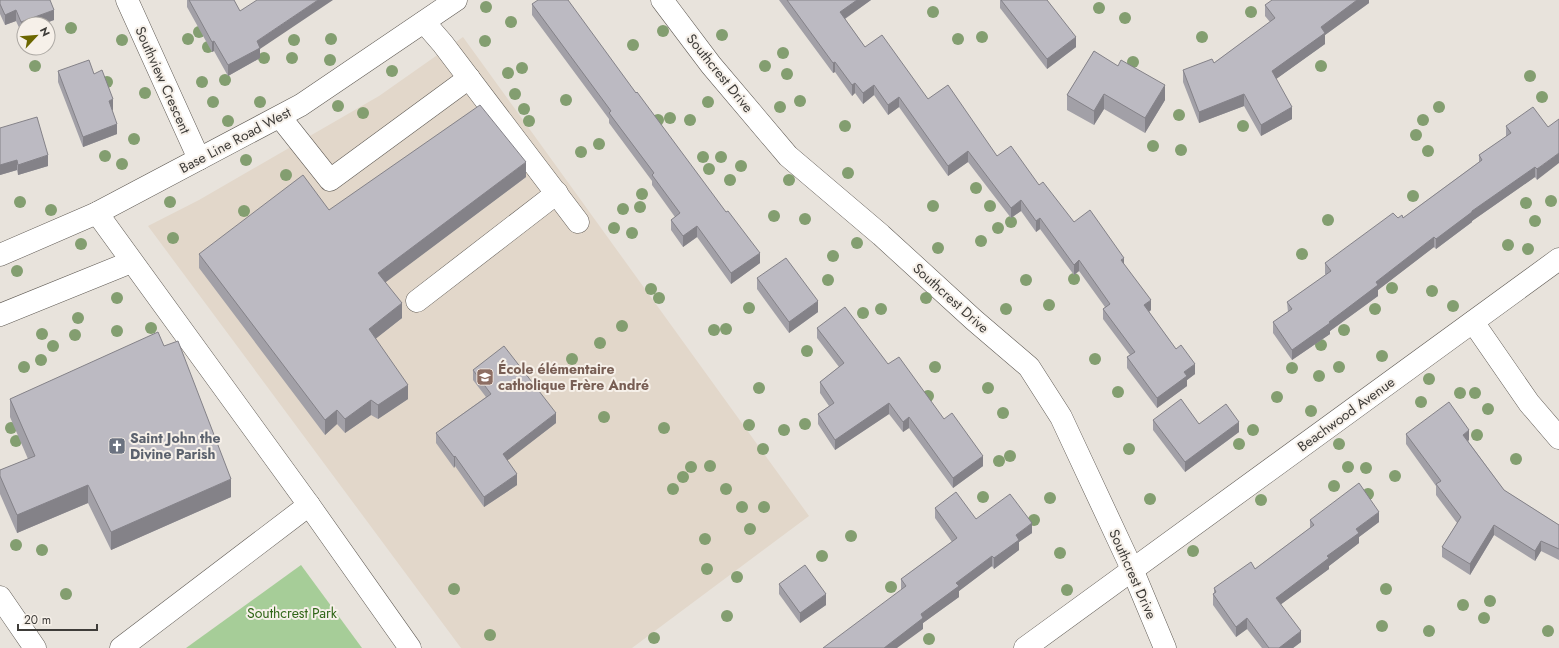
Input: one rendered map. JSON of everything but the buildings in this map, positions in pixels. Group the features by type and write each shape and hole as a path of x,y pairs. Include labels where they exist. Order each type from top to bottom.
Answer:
{"street":[{"name":"Southview Crescent","path":"127,0 199,159"},
{"name":"Base Line Road West","path":"0,255 97,213 280,117 301,105 456,0"},
{"name":"Southcrest Drive","path":"662,0 711,65 788,156 881,235 974,320 1029,367 1061,417 1132,569 1165,648"},
{"path":"424,22 469,78 578,222"},
{"path":"280,117 330,180 469,78"},
{"path":"417,301 557,194"},
{"path":"97,213 131,262 309,505 410,648"},
{"name":"Beachwood Avenue","path":"1026,648 1132,569 1559,259"},
{"path":"0,315 131,262"},
{"path":"1473,322 1529,403 1559,438"},
{"path":"121,648 309,505"},
{"path":"0,597 35,648"}],"shaded area":[{"name":"École élémentaire catholique Frère André","path":"463,37 809,516 632,648 461,648 148,226 199,200 379,96"}],"green space":[{"name":"Southcrest Park","path":"301,565 362,648 186,648"}],"place":[{"name":"École élémentaire catholique Frère André","path":"485,377"},
{"name":"Saint John the Divine Parish","path":"117,446"}]}
